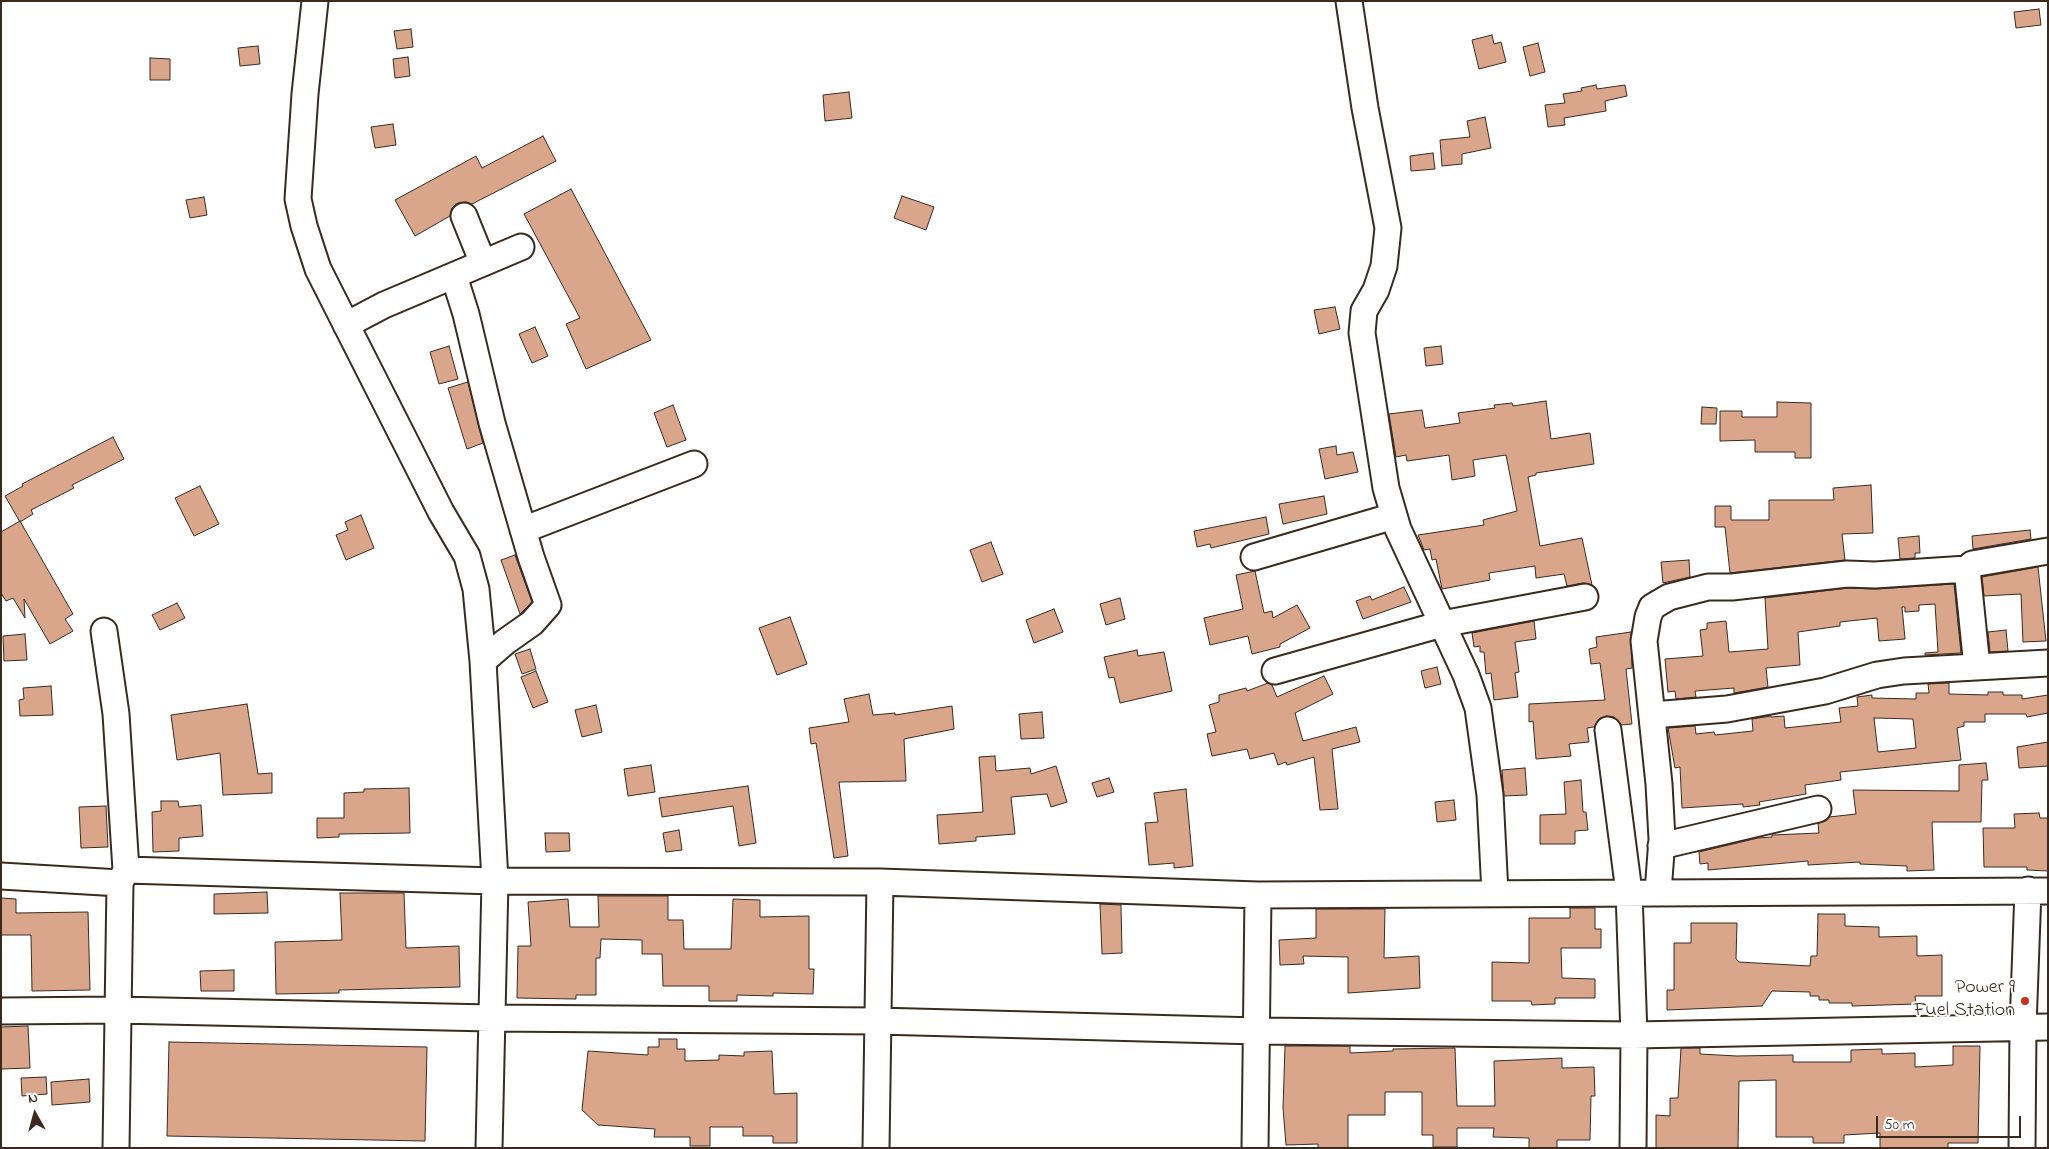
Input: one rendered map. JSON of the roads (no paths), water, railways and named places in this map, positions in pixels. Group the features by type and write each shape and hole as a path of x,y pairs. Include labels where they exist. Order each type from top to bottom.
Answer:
{"street":[{"path":"315,1 305,94 298,199 304,226 318,269 441,512 467,556 476,589 495,881 489,1148"},
{"path":"1349,1 1365,108 1388,228 1384,266 1376,290 1364,312 1362,334 1386,488 1398,529 1466,675 1481,723 1490,795 1496,893"},
{"path":"464,216 483,263"},
{"path":"346,325 384,306 520,247"},
{"path":"454,276 466,314 492,423 523,530 548,604 532,623 482,661"},
{"path":"523,530 694,464"},
{"path":"1254,558 1394,516"},
{"path":"1658,892 1661,846 1658,784 1644,642 1648,617 1652,607 1658,602 1708,587 1732,587 1838,575 1967,569 1972,564 2048,551"},
{"path":"1967,569 1978,667"},
{"path":"1275,671 1442,624 1585,597"},
{"path":"104,630 116,714 123,876 117,1010 116,1148"},
{"path":"1652,715 1727,709 1825,691 1877,676 1904,671 2048,663"},
{"path":"1608,730 1629,892 1634,1035 1633,1148"},
{"path":"1661,846 1818,809"},
{"path":"1,876 495,881 880,882 1258,895 2038,891 2023,1027 2022,1148"},
{"path":"876,1148 880,882"},
{"path":"1255,1148 1258,1031 1258,895"},
{"path":"1,1011 117,1010 491,1018 878,1021 1258,1031 1634,1035 2048,1028"}],"place":[{"name":"Power 9 Fuel Station","path":"2025,1001"}]}
